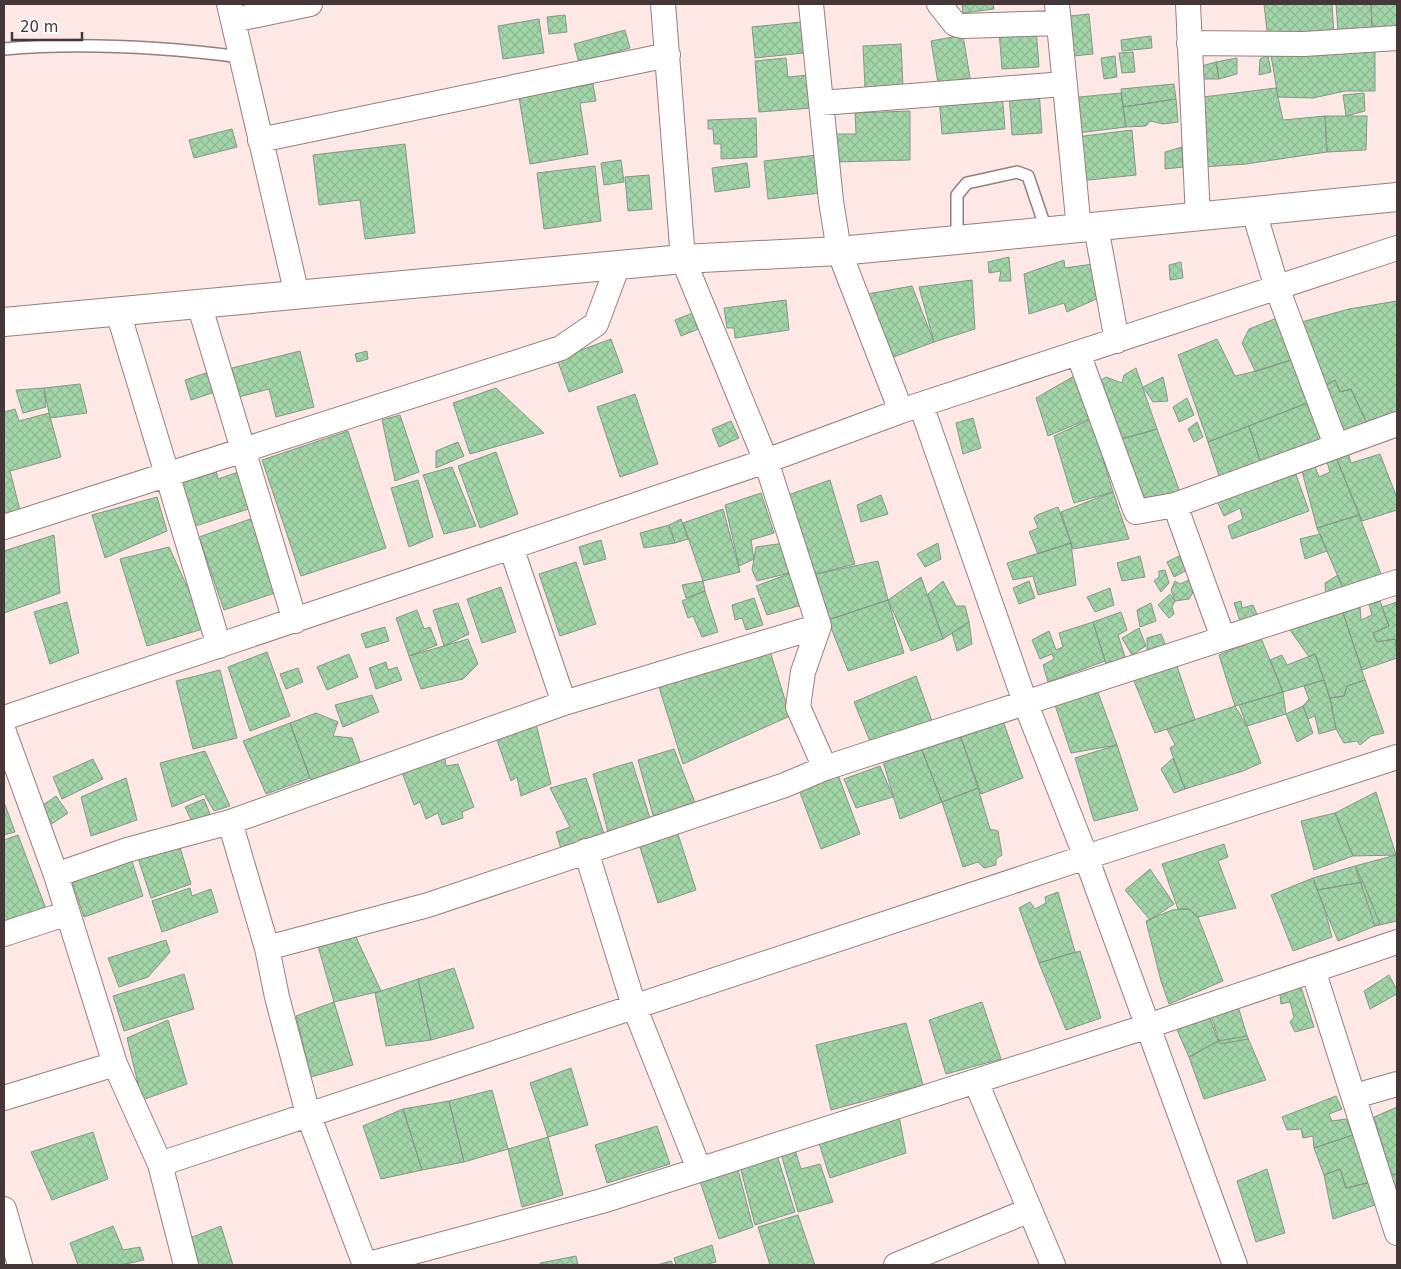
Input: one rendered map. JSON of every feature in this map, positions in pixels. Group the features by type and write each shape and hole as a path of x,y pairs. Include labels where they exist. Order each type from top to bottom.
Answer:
{"main road":[{"path":"4,322 683,259 839,251 1198,218 1397,197"}],"street":[{"path":"297,295 231,12 310,4"},
{"path":"663,4 683,259 766,461 819,626 803,672 798,707 825,768"},
{"path":"811,4 831,201 839,251 911,408 1086,857 1235,1265"},
{"path":"939,4 954,24 962,26 1058,13 1064,84 1087,228 1117,341"},
{"path":"1188,4 1198,218"},
{"path":"1189,43 1304,44 1397,38"},
{"path":"260,140 668,55"},
{"path":"821,103 1064,84"},
{"path":"1254,212 1277,288 1336,445"},
{"path":"4,718 766,461 911,408 1397,248"},
{"path":"4,527 562,348 596,324 618,265"},
{"path":"200,304 295,621"},
{"path":"118,312 219,646"},
{"path":"1078,354 1136,512 1175,505 1397,424"},
{"path":"1175,505 1223,638"},
{"path":"511,547 564,703"},
{"path":"267,948 428,906 785,785 825,768 1397,582"},
{"path":"56,875 127,850 230,822 564,703 819,626"},
{"path":"4,732 56,875 115,1064 160,1164 186,1265"},
{"path":"160,1164 1086,857 1397,757"},
{"path":"230,822 267,948 277,998 308,1114 365,1265 602,1201 1148,1026 1397,942"},
{"path":"586,851 634,1006 699,1169"},
{"path":"4,934 68,913"},
{"path":"1313,970 1355,1096 1397,1233"},
{"path":"4,1098 115,1064"},
{"path":"976,1082 1053,1265"},
{"path":"1355,1096 1397,1084"},
{"path":"4,1209 20,1265"},
{"path":"896,1265 1030,1210"}],"lane":[{"path":"4,49 50,45 163,48 241,57"},
{"path":"958,240 958,195 967,183 1017,172 1028,176 1047,232"}],"building":[{"path":"962,4 993,4 994,9 963,13"},
{"path":"1264,4 1332,4 1334,36 1268,40"},
{"path":"1336,4 1371,4 1372,29 1338,32"},
{"path":"1371,4 1397,4 1397,29 1372,29"},
{"path":"1089,14 1093,54 1064,57 1060,17"},
{"path":"565,15 567,32 549,34 547,17"},
{"path":"539,19 544,53 503,59 498,26"},
{"path":"801,22 804,53 755,58 752,27"},
{"path":"1036,28 1039,67 1002,69 999,31"},
{"path":"625,30 630,48 579,63 574,44"},
{"path":"963,35 970,78 938,83 931,41"},
{"path":"1151,36 1152,48 1122,51 1121,40"},
{"path":"901,44 903,86 865,88 863,46"},
{"path":"1375,48 1375,91 1345,91 1313,98 1278,97 1271,55 1314,49 1317,56"},
{"path":"1133,52 1135,72 1122,73 1119,53"},
{"path":"1268,55 1271,72 1259,75 1260,59"},
{"path":"1115,56 1117,77 1104,79 1101,58"},
{"path":"786,58 788,77 809,75 812,108 759,112 755,61"},
{"path":"1237,58 1237,74 1219,79 1216,62"},
{"path":"1216,62 1219,79 1199,79 1198,67"},
{"path":"593,84 596,101 580,103 588,154 530,164 519,97"},
{"path":"1174,84 1176,99 1123,107 1121,89"},
{"path":"1276,88 1283,120 1325,116 1327,152 1246,164 1202,167 1203,97"},
{"path":"1039,90 1042,133 1012,135 1009,93"},
{"path":"1002,93 1005,129 942,134 939,97"},
{"path":"1121,93 1126,127 1069,134 1069,98"},
{"path":"1364,93 1365,111 1346,116 1343,95"},
{"path":"1176,99 1178,122 1163,124 1150,121 1146,126 1126,127 1123,107"},
{"path":"910,111 910,160 835,162 835,134 856,134 855,113"},
{"path":"1325,116 1367,116 1366,150 1327,152"},
{"path":"756,118 757,157 721,159 721,144 714,144 713,129 708,129 708,120"},
{"path":"232,129 237,147 194,158 189,140"},
{"path":"1132,130 1136,175 1080,181 1076,137"},
{"path":"405,144 415,233 365,239 360,200 319,205 313,155"},
{"path":"1182,147 1183,167 1165,169 1165,152"},
{"path":"817,155 821,193 768,199 764,161"},
{"path":"621,160 624,182 604,185 601,163"},
{"path":"747,163 750,187 715,192 712,168"},
{"path":"595,166 601,221 544,229 537,173"},
{"path":"649,175 652,209 628,211 625,177"},
{"path":"1009,257 1011,281 999,281 1001,271 989,273 988,262"},
{"path":"1064,260 1065,268 1100,263 1101,297 1067,312 1064,303 1029,314 1024,274"},
{"path":"1181,262 1183,278 1170,280 1169,265"},
{"path":"972,280 975,329 934,342 919,287"},
{"path":"912,286 934,342 891,358 867,294"},
{"path":"786,300 789,330 735,338 734,328 727,328 724,308"},
{"path":"1397,301 1397,419 1369,428 1351,389 1340,392 1335,380 1325,386 1298,323 1349,309"},
{"path":"695,312 701,328 681,336 675,320"},
{"path":"1277,318 1291,360 1255,371 1242,343 1249,329"},
{"path":"611,339 623,372 569,392 557,359"},
{"path":"1217,339 1235,376 1291,360 1307,403 1208,442 1178,355"},
{"path":"300,351 314,407 276,417 269,389 239,397 232,368"},
{"path":"367,351 368,359 357,362 355,354"},
{"path":"1136,368 1157,429 1118,440 1095,384 1106,377 1122,383 1124,375"},
{"path":"209,372 215,392 191,400 185,380"},
{"path":"1076,375 1091,418 1048,436 1036,398"},
{"path":"1163,377 1168,401 1153,402 1143,387"},
{"path":"1335,380 1340,392 1351,389 1369,428 1344,438 1325,386"},
{"path":"80,384 87,413 50,418 44,388"},
{"path":"44,388 46,407 23,413 16,390"},
{"path":"496,388 544,433 470,454 453,403"},
{"path":"635,394 658,464 620,477 597,407"},
{"path":"1187,398 1194,415 1179,422 1173,407"},
{"path":"1307,403 1323,444 1261,464 1249,426"},
{"path":"15,409 19,421 49,413 61,457 10,471 21,514 4,519 4,412"},
{"path":"400,415 419,472 395,481 382,420"},
{"path":"973,418 981,448 963,454 956,423"},
{"path":"1091,419 1113,492 1074,503 1054,436"},
{"path":"731,421 739,438 719,447 712,429"},
{"path":"1197,422 1203,437 1194,442 1188,429"},
{"path":"1249,426 1262,467 1221,482 1208,442"},
{"path":"1157,429 1181,495 1140,508 1118,440"},
{"path":"348,431 386,548 301,576 262,460"},
{"path":"458,442 464,456 436,468 436,451"},
{"path":"496,452 518,514 480,528 458,466"},
{"path":"1348,452 1351,463 1380,454 1397,498 1397,510 1362,521 1336,457"},
{"path":"1336,457 1359,515 1317,528 1302,471 1314,464 1319,477 1330,472 1327,462"},
{"path":"215,466 218,479 247,469 258,506 189,528 173,480"},
{"path":"452,467 476,526 444,534 423,475"},
{"path":"1295,472 1309,511 1232,539 1228,526 1243,519 1240,508 1224,516 1217,501"},
{"path":"418,480 433,537 409,547 391,488"},
{"path":"830,480 855,564 816,574 785,496"},
{"path":"1113,492 1129,539 1073,549 1061,512"},
{"path":"761,493 774,533 751,540 754,559 739,566 725,505"},
{"path":"881,495 888,514 861,522 857,505"},
{"path":"157,497 167,531 105,558 92,515"},
{"path":"1058,507 1071,543 1038,554 1029,532 1038,528 1034,518"},
{"path":"723,509 740,572 703,581 683,523"},
{"path":"1359,515 1384,582 1345,593 1317,528"},
{"path":"256,517 281,591 224,610 199,537"},
{"path":"681,519 688,539 675,543 669,525"},
{"path":"669,525 675,543 644,548 640,533"},
{"path":"1320,534 1327,551 1305,559 1300,539"},
{"path":"54,535 60,593 4,613 4,551"},
{"path":"601,540 606,559 584,565 579,547"},
{"path":"785,543 794,572 757,581 752,570 756,547"},
{"path":"938,543 941,559 925,567 917,554"},
{"path":"1071,543 1076,585 1038,595 1033,576 1013,580 1007,563"},
{"path":"169,547 206,628 147,646 120,559"},
{"path":"1185,553 1191,568 1174,577 1167,562"},
{"path":"1140,556 1145,577 1122,581 1117,563"},
{"path":"878,561 888,600 828,620 816,574"},
{"path":"576,562 596,624 560,636 539,574"},
{"path":"1165,570 1169,583 1161,592 1154,581 1159,577 1159,571"},
{"path":"794,572 805,604 767,615 756,586"},
{"path":"1338,575 1345,593 1326,602 1325,583"},
{"path":"921,577 943,639 911,651 888,600"},
{"path":"1189,580 1195,589 1189,599 1175,601 1171,590 1175,581 1180,584"},
{"path":"703,581 705,591 686,598 682,585"},
{"path":"943,581 956,606 965,606 969,622 943,639 928,594"},
{"path":"1029,581 1035,598 1019,604 1013,588"},
{"path":"501,587 516,632 482,643 467,599"},
{"path":"1110,588 1114,605 1095,612 1087,597"},
{"path":"705,591 718,632 702,637 693,616 688,618 682,601"},
{"path":"1170,594 1175,601 1172,607 1174,614 1169,618 1158,605"},
{"path":"754,598 763,625 746,630 742,618 735,620 732,605"},
{"path":"888,600 904,653 848,671 828,620"},
{"path":"1241,601 1242,608 1253,605 1259,619 1241,624 1234,603"},
{"path":"1380,601 1389,626 1373,633 1377,642 1395,639 1397,658 1362,670 1343,613 1360,607 1361,620 1372,615 1369,605"},
{"path":"67,602 79,653 50,664 34,612"},
{"path":"1397,602 1397,647 1395,639 1377,642 1373,633 1389,626 1382,607"},
{"path":"458,603 469,634 444,646 433,610"},
{"path":"1151,603 1156,621 1140,627 1137,610"},
{"path":"417,610 424,629 430,627 437,645 409,656 396,618"},
{"path":"1121,612 1127,630 1118,635 1127,663 1107,667 1093,622"},
{"path":"1343,613 1365,680 1347,686 1344,696 1330,698 1315,654 1309,657 1290,630"},
{"path":"969,622 972,644 957,651 952,633"},
{"path":"1093,622 1105,661 1048,682 1043,665 1054,659 1052,654 1040,659 1032,640 1049,631 1056,650 1063,647 1059,633"},
{"path":"385,627 389,641 366,648 361,634"},
{"path":"1139,628 1146,646 1132,655 1122,638"},
{"path":"1161,634 1167,648 1147,655 1147,638"},
{"path":"1261,638 1283,692 1235,706 1219,655"},
{"path":"468,639 478,664 463,679 421,689 409,656"},
{"path":"769,648 790,716 683,764 657,681"},
{"path":"267,652 290,716 250,731 228,667"},
{"path":"349,654 358,677 327,690 317,667"},
{"path":"1315,654 1324,680 1283,692 1270,660 1282,655 1287,665"},
{"path":"386,662 388,670 397,667 402,680 376,689 369,668"},
{"path":"1176,663 1195,720 1155,733 1134,681 1153,671"},
{"path":"298,668 303,682 286,689 280,674"},
{"path":"220,670 237,738 193,749 176,681"},
{"path":"916,676 932,721 871,744 854,702"},
{"path":"1324,680 1331,702 1336,729 1319,734 1315,716 1308,719 1303,706 1309,699 1304,686"},
{"path":"1365,680 1384,733 1371,736 1360,745 1357,741 1344,743 1336,729 1330,698 1344,696 1347,686"},
{"path":"1096,687 1117,745 1071,753 1053,699"},
{"path":"1283,692 1286,714 1247,726 1239,705"},
{"path":"372,695 379,712 343,727 335,705"},
{"path":"1235,706 1247,726 1261,763 1243,771 1185,789 1170,748 1175,745 1167,729"},
{"path":"1303,706 1313,733 1297,742 1286,714"},
{"path":"316,713 338,722 333,736 352,738 361,764 311,781 290,723"},
{"path":"1002,718 1023,778 981,794 959,732"},
{"path":"290,723 310,778 266,794 243,741"},
{"path":"536,724 551,784 521,796 517,777 511,781 496,737"},
{"path":"959,732 978,788 942,802 920,745"},
{"path":"920,745 942,802 900,819 882,758"},
{"path":"1117,745 1138,810 1094,821 1075,758"},
{"path":"674,749 696,805 654,819 638,760"},
{"path":"205,751 230,806 214,811 204,794 172,807 160,763"},
{"path":"445,758 446,766 458,764 474,807 462,812 463,818 442,825 438,813 426,819 420,802 414,805 402,772"},
{"path":"1173,758 1185,789 1174,793 1161,769"},
{"path":"93,759 103,779 62,799 53,777"},
{"path":"632,762 651,821 608,832 593,774"},
{"path":"880,766 893,797 856,808 844,779"},
{"path":"838,775 860,834 821,849 799,790"},
{"path":"126,778 137,820 91,836 81,797"},
{"path":"586,778 604,834 562,852 556,832 570,827 550,788"},
{"path":"978,788 990,829 998,831 1002,855 996,859 996,865 984,868 978,862 963,867 942,802"},
{"path":"1376,792 1396,855 1353,856 1335,813"},
{"path":"56,796 68,813 50,825 39,808"},
{"path":"204,799 210,814 192,822 185,807"},
{"path":"4,802 15,832 4,835"},
{"path":"1335,813 1353,856 1314,870 1301,821"},
{"path":"676,828 696,890 658,903 638,841"},
{"path":"18,835 46,909 4,926 4,840"},
{"path":"179,844 191,884 151,898 138,858"},
{"path":"1224,844 1228,857 1218,861 1236,908 1198,917 1189,909 1178,909 1162,864"},
{"path":"1396,855 1397,921 1375,926 1355,866"},
{"path":"131,858 143,896 84,917 71,879"},
{"path":"1355,866 1363,882 1317,890 1313,878"},
{"path":"1150,869 1174,904 1150,920 1125,890"},
{"path":"1313,878 1325,910 1332,937 1293,951 1271,895"},
{"path":"1363,882 1380,924 1338,941 1317,890"},
{"path":"190,888 192,896 211,889 218,912 162,932 152,901"},
{"path":"1058,892 1075,952 1039,963 1019,908 1030,902 1035,909 1046,903 1045,897"},
{"path":"1189,909 1198,917 1223,981 1169,1004 1161,981 1146,921 1172,910"},
{"path":"355,935 381,991 334,1002 318,946"},
{"path":"166,940 170,952 148,977 119,987 108,958"},
{"path":"1080,951 1101,1018 1066,1030 1039,963"},
{"path":"454,968 474,1028 431,1040 418,979"},
{"path":"184,974 194,1009 124,1031 113,996"},
{"path":"1389,975 1397,990 1397,994 1370,1009 1364,991"},
{"path":"418,979 431,1040 386,1046 375,993"},
{"path":"1300,984 1314,1027 1295,1032 1290,1022 1294,1017 1290,1002 1281,1004 1280,995"},
{"path":"334,1002 353,1065 311,1077 296,1016"},
{"path":"982,1002 1001,1059 946,1074 929,1020"},
{"path":"1237,1003 1248,1039 1220,1044 1209,1009"},
{"path":"1207,1009 1218,1041 1189,1057 1174,1023"},
{"path":"168,1020 187,1084 142,1100 127,1038"},
{"path":"906,1023 923,1085 831,1110 816,1045"},
{"path":"1247,1036 1266,1080 1204,1099 1189,1057 1218,1041"},
{"path":"571,1068 588,1125 548,1137 530,1083"},
{"path":"492,1090 508,1149 464,1162 449,1101"},
{"path":"1336,1096 1342,1109 1329,1114 1332,1121 1346,1119 1353,1135 1314,1148 1313,1136 1303,1138 1301,1129 1287,1130 1282,1117"},
{"path":"449,1101 464,1162 422,1170 403,1109"},
{"path":"1397,1107 1397,1174 1391,1175 1374,1117"},
{"path":"403,1109 422,1170 381,1179 363,1126"},
{"path":"899,1116 906,1153 830,1178 819,1143"},
{"path":"657,1126 670,1164 607,1183 595,1145"},
{"path":"93,1132 108,1179 52,1200 31,1152"},
{"path":"1353,1135 1371,1182 1346,1188 1340,1169 1324,1175 1314,1148"},
{"path":"548,1137 563,1195 522,1207 508,1149"},
{"path":"775,1149 795,1212 755,1225 740,1166"},
{"path":"795,1150 801,1169 820,1164 833,1202 798,1212 781,1154"},
{"path":"737,1166 753,1227 719,1239 699,1178"},
{"path":"1267,1169 1285,1233 1256,1242 1237,1181"},
{"path":"1340,1169 1346,1188 1371,1182 1378,1204 1333,1219 1324,1175"},
{"path":"1397,1174 1397,1195 1391,1175"},
{"path":"798,1215 815,1265 770,1265 758,1227"},
{"path":"113,1226 123,1250 140,1247 144,1260 121,1265 78,1265 70,1243"},
{"path":"221,1226 233,1265 189,1265 182,1241"},
{"path":"712,1245 716,1262 704,1265 676,1265 674,1258"},
{"path":"576,1256 578,1265 541,1265 540,1263"},
{"path":"671,1261 673,1265 657,1265"}]}
